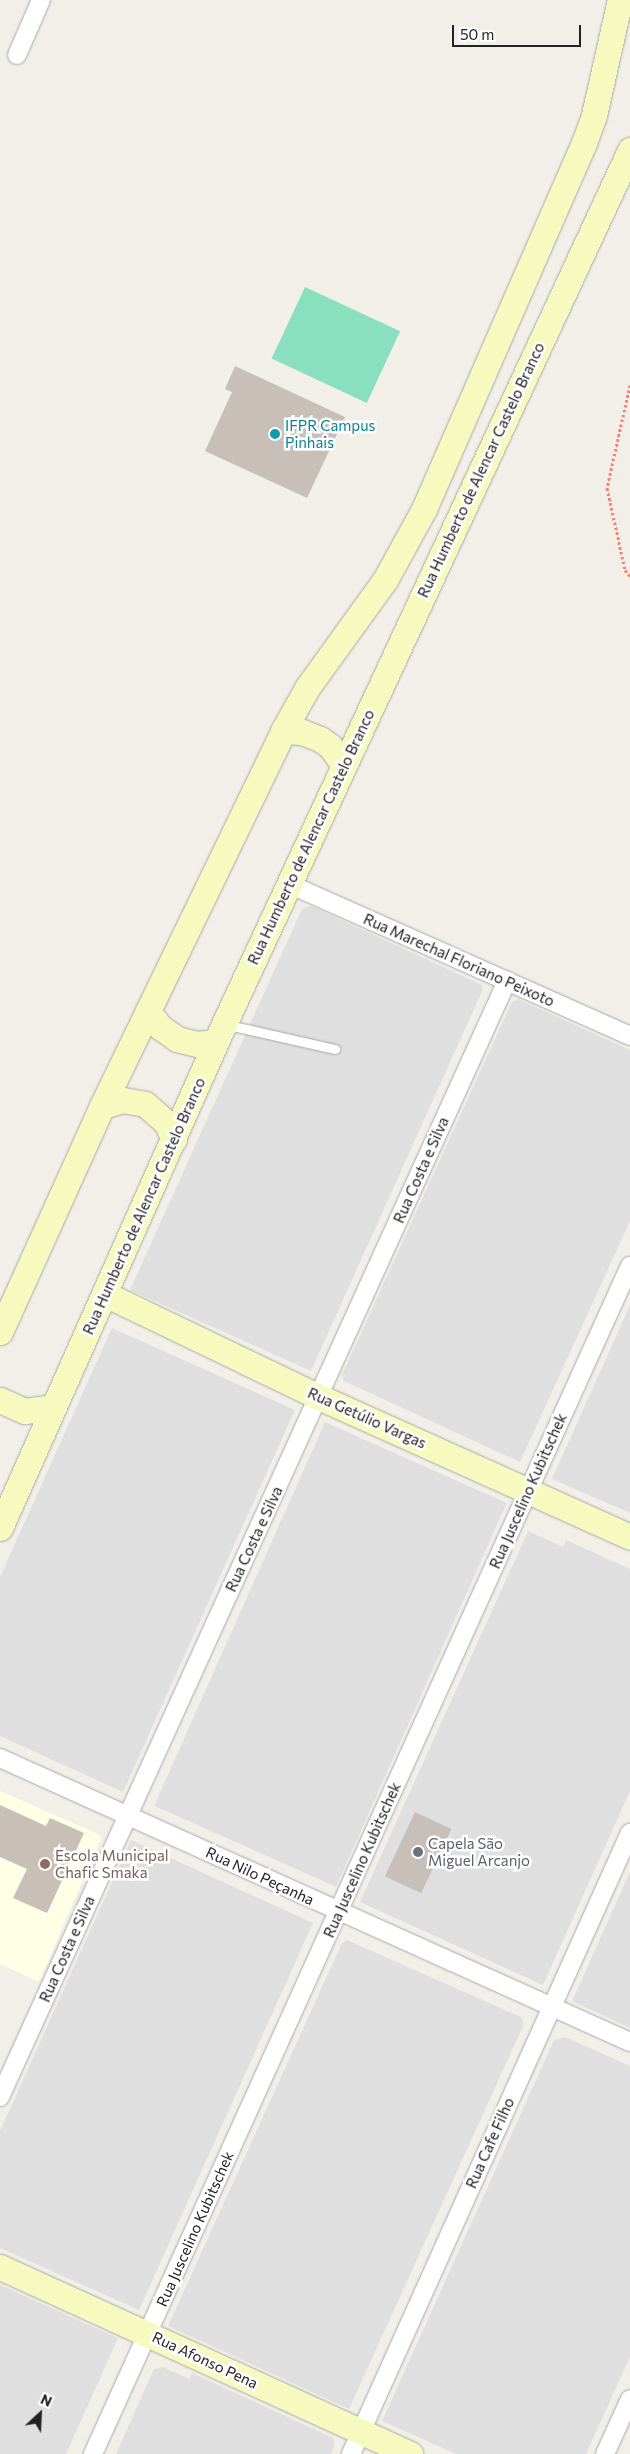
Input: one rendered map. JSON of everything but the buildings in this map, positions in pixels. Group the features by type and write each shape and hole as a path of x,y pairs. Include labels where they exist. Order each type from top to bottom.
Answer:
{"street":[{"path":"17,55 41,0"},
{"path":"0,1332 102,1106 283,731 307,688 367,609 402,554 443,466 584,143 596,107 620,0"},
{"name":"Rua Humberto de Alencar Castelo Branco","path":"0,1528 220,1033 630,150"},
{"path":"443,466 476,480"},
{"path":"283,731 302,732 320,739 330,746 344,765"},
{"name":"Rua Marechal Floriano Peixoto","path":"289,884 630,1036"},
{"name":"Rua Costa e Silva","path":"0,2097 507,981"},
{"path":"148,1011 160,1027 177,1039 196,1044 220,1033"},
{"path":"102,1106 123,1100 145,1104 166,1122 174,1139"},
{"name":"Rua Juscelino Kubitschek","path":"93,2454 630,1266"},
{"name":"Rua Getúlio Vargas","path":"105,1294 319,1397 630,1537"},
{"path":"0,1400 25,1411 54,1408"},
{"name":"Rua Nilo Peçanha","path":"0,1758 630,2042"},
{"name":"Rua Cafe Filho","path":"356,2443 630,1833"},
{"name":"Rua Afonso Pena","path":"0,2267 147,2334 356,2443 410,2454"},
{"path":"605,2454 630,2400"}],"lane":[{"path":"220,1033 335,1048"}],"path":[{"path":"630,385 607,488 625,570 630,576"}],"shaded area":[{"path":"311,906 482,985 483,989 311,1371 130,1290 302,909"},
{"path":"518,999 630,1050 630,1221 520,1462 344,1381 342,1375 512,1002"},
{"path":"630,1305 630,1513 552,1479"},
{"path":"112,1328 295,1410 123,1792 0,1736 0,1577"},
{"path":"325,1422 507,1503 336,1887 154,1806"},
{"path":"528,1531 563,1547 566,1540 630,1569 630,1791 543,1985 360,1902"},
{"name":"Escola Municipal Chafic Smaka","path":"0,1791 98,1834 101,1839 39,1982 0,1964"},
{"path":"131,1840 313,1923 139,2310 0,2248 0,2131"},
{"path":"630,1872 630,2028 572,2001"},
{"path":"347,1940 521,2017 524,2024 349,2409 168,2326 342,1943"},
{"path":"565,2037 630,2066 630,2357 586,2454 456,2454 382,2421 554,2040"},
{"path":"0,2285 118,2338 66,2454 0,2454"},
{"path":"163,2367 189,2379 192,2373 333,2438 335,2444 331,2454 116,2454 154,2369"}],"green space":[{"path":"305,287 400,331 367,403 272,359"}],"place":[{"name":"IFPR Campus Pinhais","path":"275,434"},
{"name":"Capela São Miguel Arcanjo","path":"418,1852"},
{"name":"Escola Municipal Chafic Smaka","path":"45,1864"}]}
